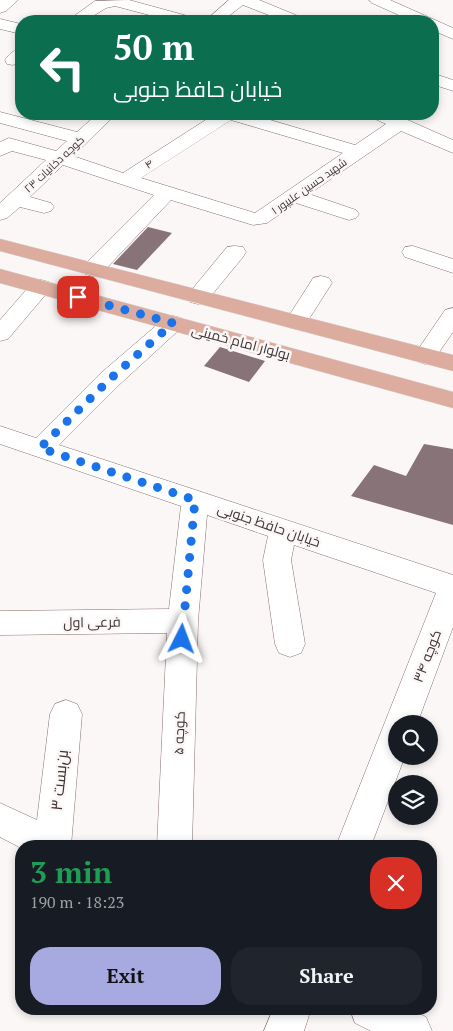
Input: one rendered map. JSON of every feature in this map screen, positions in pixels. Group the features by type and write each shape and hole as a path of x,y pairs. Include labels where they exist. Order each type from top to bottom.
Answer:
{"main road":[{"path":"0,245 453,363"},
{"name":"بولوار امام خمینی","path":"0,276 453,400"}],"street":[{"path":"220,15 239,0"},
{"path":"246,0 282,15"},
{"path":"377,0 411,15"},
{"path":"84,15 101,4 115,2 166,15"},
{"path":"0,24 15,28"},
{"path":"439,27 453,34"},
{"path":"439,81 453,86"},
{"path":"0,117 80,139"},
{"name":"کوچه دخانیات ۲۳","path":"0,214 101,120"},
{"name":"۴","path":"125,180 219,120"},
{"path":"252,120 358,152"},
{"path":"393,120 453,147"},
{"name":"شهید حسین علیپور ۱","path":"125,180 253,219 260,219 400,123"},
{"path":"0,150 9,144 60,158 125,180"},
{"path":"93,269 167,193"},
{"path":"294,196 349,214"},
{"path":"16,199 44,207"},
{"path":"198,296 235,252"},
{"path":"413,252 453,266"},
{"path":"296,322 322,283"},
{"path":"0,334 40,287"},
{"path":"425,356 453,315"},
{"path":"40,448 110,379 173,323"},
{"name":"خیابان حافظ جنوبی","path":"0,435 453,587"},
{"name":"کوچه ۵","path":"174,840 183,621 195,500"},
{"path":"283,530 277,560 290,644"},
{"name":"کوچه ۳۴","path":"404,715 453,587"},
{"name":"فرعی اول","path":"0,623 183,621"},
{"name":"بن‌بست ۳","path":"54,840 66,714"},
{"path":"356,840 388,757"},
{"path":"0,818 42,840"},
{"path":"284,1031 290,1015"},
{"path":"381,1015 412,1031"}],"building":[{"path":"148,227 172,233 137,270 113,264"},
{"path":"220,347 265,361 249,382 204,366"},
{"path":"424,444 453,449 453,525 351,496 374,465 406,476"}],"route":[{"path":"78,297 173,323 110,379 40,448 195,500 182,639"}]}
